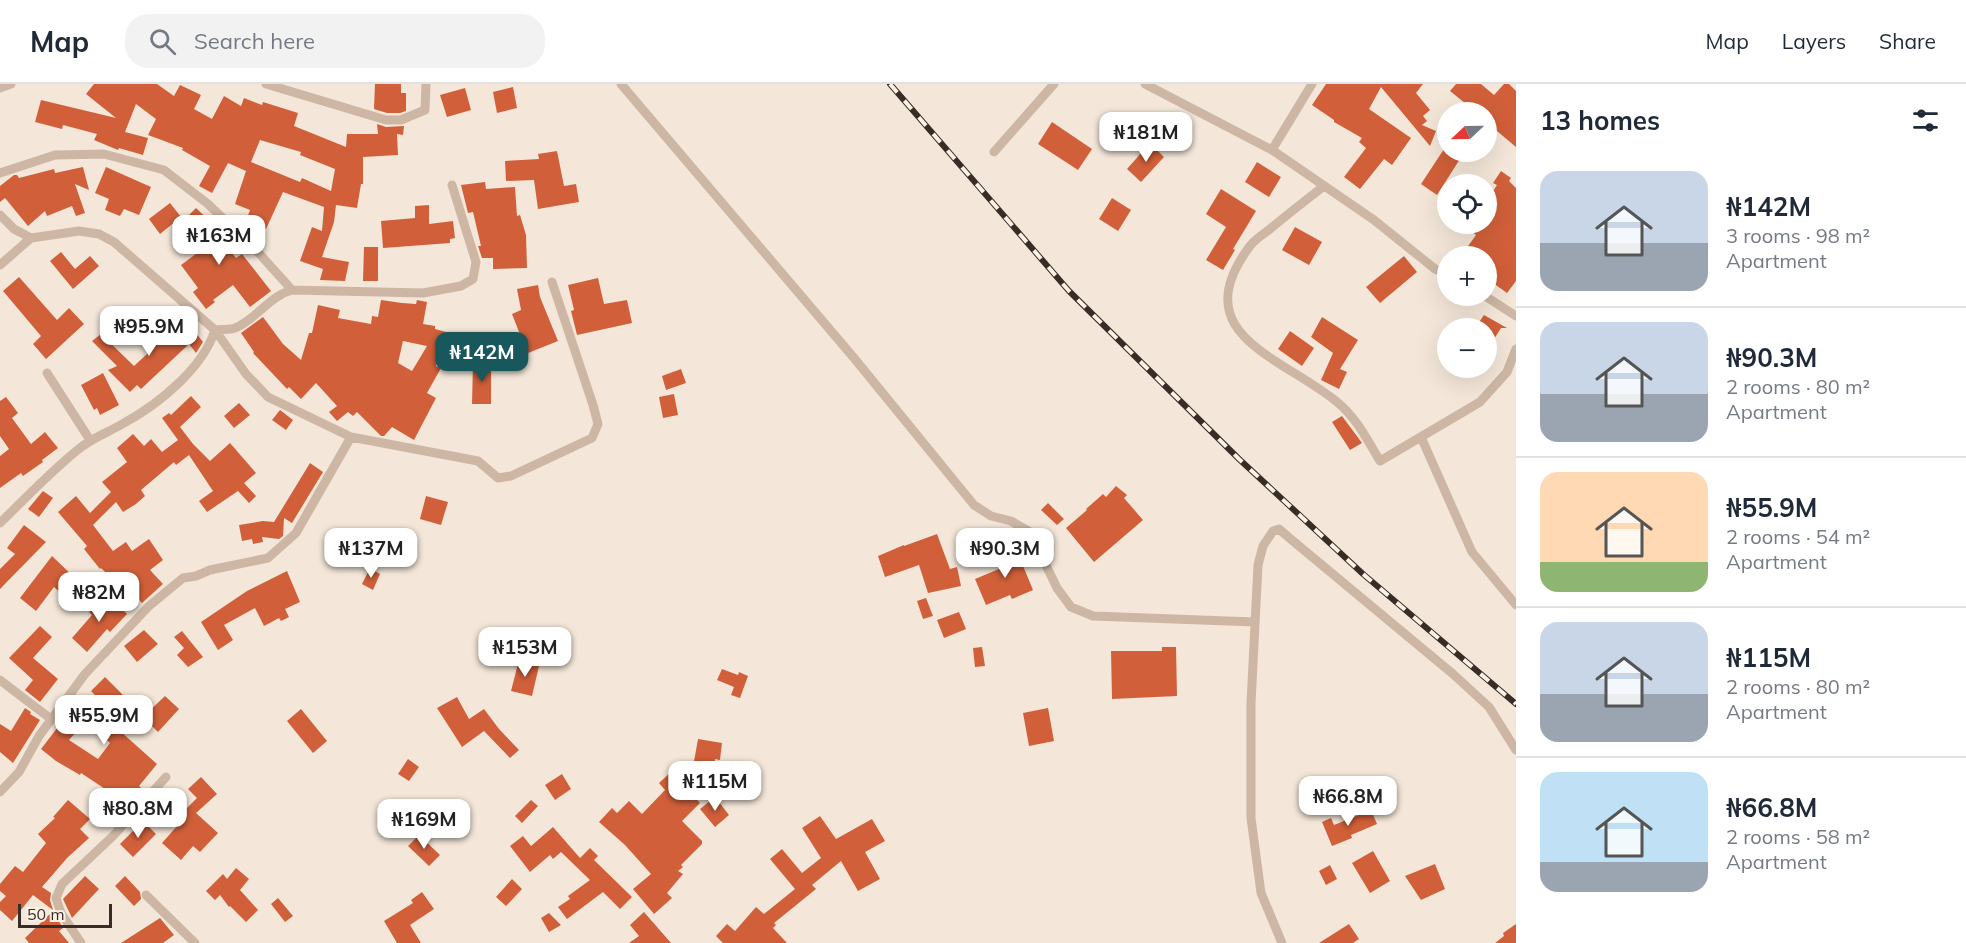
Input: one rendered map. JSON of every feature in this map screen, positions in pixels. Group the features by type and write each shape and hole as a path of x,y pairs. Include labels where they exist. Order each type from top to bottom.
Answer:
{"street":[{"path":"0,88 11,84"},
{"path":"266,84 386,120 401,120 424,110 426,84"},
{"path":"621,84 854,357 974,505 991,516 1011,521 1030,532 1057,588 1071,607 1093,616 1255,622"},
{"path":"994,152 1054,84"},
{"path":"1145,84 1272,150 1374,220 1437,270"},
{"path":"1272,150 1312,84"},
{"path":"0,172 55,155 104,154 164,170 208,204 255,249 292,290"},
{"path":"215,330 232,329 243,324 281,293 292,290 423,293 461,286 473,279 476,262 452,185"},
{"path":"1324,186 1250,245 1227,289 1227,308 1235,328 1248,343 1340,403 1380,461 1480,402 1512,372 1516,349"},
{"path":"0,215 14,229 31,238"},
{"path":"0,265 31,238 79,231 99,234 114,242 215,330 246,375 268,397 351,437 478,461 498,478 511,476 592,438 598,424 552,282"},
{"path":"1497,304 1516,316"},
{"path":"0,523 90,440 125,423 161,398 197,364 210,345 215,330"},
{"path":"47,373 90,440"},
{"path":"1421,436 1472,552 1516,605"},
{"path":"0,792 19,772 39,736 85,674 149,606 183,578 268,558 296,533 351,437"},
{"path":"1282,943 1261,893 1251,818 1251,703 1258,565 1263,546 1273,531 1279,529 1453,674 1489,707 1516,750"},
{"path":"0,680 51,719"},
{"path":"81,943 61,913 56,898 62,884 113,836 166,777"},
{"path":"146,895 195,943"}],"building":[{"path":"94,84 157,84 174,96 180,85 201,95 194,109 212,119 224,96 241,106 244,98 262,105 263,102 298,113 294,126 346,147 347,134 378,134 377,124 386,127 404,126 403,135 397,134 398,155 363,157 363,184 361,184 357,208 336,205 334,222 322,257 349,262 345,281 320,280 323,269 300,261 312,227 322,231 324,207 283,192 266,229 256,224 255,229 245,224 250,210 235,204 246,171 228,163 212,193 199,186 210,166 182,150 183,148 148,135 156,119 136,104 125,132 148,138 143,155 119,148 118,150 94,140 97,134 63,125 62,129 35,122 41,100 116,118 86,94","holes":["260,140 301,152 300,155 335,169 331,191 302,178 300,182 251,162"]},
{"path":"375,84 401,84 401,93 406,93 406,111 387,113 374,109"},
{"path":"1326,84 1423,84 1416,93 1430,110 1423,116 1427,121 1422,125 1436,131 1430,146 1381,87 1369,109 1411,138 1392,165 1384,159 1360,189 1344,177 1366,148 1359,142 1362,138 1334,122 1312,105"},
{"path":"1456,84 1481,84 1494,95 1504,84 1509,84 1516,91 1516,147 1497,131 1497,102 1464,102 1450,91"},
{"path":"513,87 517,108 497,113 493,92"},
{"path":"465,88 471,110 447,117 440,95"},
{"path":"1052,122 1092,149 1078,170 1038,144"},
{"path":"1150,143 1164,157 1141,182 1127,169"},
{"path":"557,151 564,186 576,184 579,202 538,209 534,180 506,181 505,161 539,159 538,154"},
{"path":"1437,160 1437,162 1458,162 1450,174 1437,174 1437,195 1421,184"},
{"path":"1257,162 1281,177 1269,197 1245,182"},
{"path":"83,167 89,190 75,184 85,213 76,216 72,206 47,216 45,211 28,226 5,198 0,202 0,186 14,175 19,178 54,169 55,173"},
{"path":"106,167 151,187 139,215 124,209 120,216 105,210 109,199 95,193"},
{"path":"1501,171 1511,178 1509,181 1516,188 1516,281 1507,293 1497,286 1497,246 1468,246 1475,234 1497,234 1497,177"},
{"path":"485,182 486,189 515,187 517,216 520,215 526,235 527,268 493,269 493,258 482,258 473,212 468,213 461,185"},
{"path":"1221,189 1256,211 1223,270 1206,260 1226,227 1206,214"},
{"path":"1112,198 1131,210 1118,231 1099,219"},
{"path":"170,203 181,217 160,234 149,219"},
{"path":"429,205 429,224 453,221 455,238 450,239 450,243 383,248 381,221 415,218 415,206"},
{"path":"196,208 216,227 214,229 236,258 242,254 271,291 250,307 233,285 213,300 215,302 206,309 193,292 198,288 181,265 204,248 179,225"},
{"path":"1295,227 1322,242 1309,265 1282,250"},
{"path":"364,247 378,247 378,281 363,281"},
{"path":"61,252 75,269 90,256 99,266 73,289 50,261"},
{"path":"1404,256 1417,272 1380,303 1366,287"},
{"path":"19,277 57,320 69,308 84,324 46,359 33,344 41,336 3,291"},
{"path":"598,278 604,304 627,300 632,323 577,335 568,285"},
{"path":"538,285 540,297 558,341 518,357 512,341 521,337 512,314 521,310 517,289"},
{"path":"381,300 416,304 417,300 427,302 423,324 435,326 435,329 446,332 436,366 441,368 427,393 436,398 414,440 392,427 384,436 381,436 357,412 353,416 348,412 337,421 329,412 337,406 316,383 301,399 289,387 287,389 253,353 241,333 263,317 283,344 301,360 309,333 312,333 318,305 340,310 338,318 371,324 372,316 378,317","holes":["403,341 427,346 412,371 398,363"]},
{"path":"1322,317 1358,340 1340,369 1347,372 1339,389 1321,380 1333,353 1311,337"},
{"path":"1497,322 1507,328 1501,328 1497,334"},
{"path":"188,323 203,342 196,353 189,344 141,389 137,385 130,392 108,370 117,366 92,341 101,334 134,366 173,330 176,333"},
{"path":"1290,331 1314,348 1302,366 1278,349"},
{"path":"473,362 491,363 491,404 472,404"},
{"path":"681,369 686,383 666,390 662,376"},
{"path":"103,373 119,405 100,415 97,408 94,410 81,385"},
{"path":"674,394 678,415 663,418 659,397"},
{"path":"191,396 201,407 180,427 210,461 230,443 256,473 244,483 256,496 249,503 238,491 207,512 199,501 213,491 189,455 176,465 174,462 141,490 145,496 136,504 123,512 116,502 93,525 113,551 126,542 132,551 149,539 163,560 150,570 163,584 142,603 126,585 123,589 100,569 84,549 87,546 58,512 76,496 90,513 111,492 102,482 127,462 117,448 133,434 144,446 151,439 162,452 178,440 162,418 169,413 171,415"},
{"path":"6,397 18,413 12,418 31,444 45,432 58,448 23,476 21,473 0,488 0,456 9,449 0,436 0,401"},
{"path":"239,403 250,415 234,428 224,416"},
{"path":"280,410 293,420 286,430 272,420"},
{"path":"1342,416 1362,443 1350,450 1332,422"},
{"path":"310,463 323,472 292,523 284,518 283,536 279,539 262,537 263,542 253,544 252,539 242,541 239,525 263,521 274,522"},
{"path":"1116,486 1127,495 1124,498 1143,520 1094,562 1066,528 1103,494 1106,497"},
{"path":"43,491 53,498 39,517 28,509"},
{"path":"426,496 448,502 441,525 420,519"},
{"path":"1048,503 1064,519 1057,525 1041,510"},
{"path":"24,525 46,542 0,589 0,569 15,554 7,548"},
{"path":"937,534 950,569 957,567 961,586 928,593 919,565 885,577 878,556"},
{"path":"1016,549 1033,590 1012,599 1010,595 986,605 975,579 999,569 995,558"},
{"path":"52,556 77,580 63,595 54,587 36,611 20,598"},
{"path":"370,568 380,574 373,590 362,584"},
{"path":"287,571 300,602 285,609 289,617 281,621 279,618 264,626 255,608 224,625 233,640 218,650 201,622 247,591"},
{"path":"106,594 127,614 110,632 107,629 87,652 72,638 92,615 89,612"},
{"path":"926,598 933,616 923,619 917,601"},
{"path":"959,612 966,629 944,638 937,620"},
{"path":"40,626 52,637 33,658 58,679 40,702 25,690 33,680 9,658"},
{"path":"144,630 158,644 137,662 124,646"},
{"path":"182,631 203,657 188,667 177,655 184,648 174,637"},
{"path":"511,640 527,646 522,658 506,651"},
{"path":"982,647 985,666 975,667 973,648"},
{"path":"1162,647 1176,647 1177,696 1112,699 1111,651 1162,651"},
{"path":"519,660 539,666 532,696 511,691"},
{"path":"722,669 748,676 740,698 731,695 734,687 717,680"},
{"path":"105,677 128,700 126,702 137,713 120,731 157,764 139,786 145,791 131,806 81,773 80,775 56,761 41,749 68,711 83,724 69,740 98,759 110,743 82,715 99,699 91,691"},
{"path":"165,696 179,709 158,732 143,717"},
{"path":"457,697 469,719 484,709 519,750 510,758 484,731 462,747 437,708"},
{"path":"25,708 40,720 13,763 0,752 0,724 11,731"},
{"path":"1048,708 1054,741 1029,746 1023,713"},
{"path":"301,709 327,741 313,753 287,721"},
{"path":"698,739 722,743 720,760 715,759 714,770 693,767"},
{"path":"408,759 419,767 409,781 398,774"},
{"path":"671,772 700,803 682,821 702,841 702,844 681,865 683,867 678,871 683,874 667,893 672,898 654,914 633,889 651,874 625,845 599,822 612,808 617,813 629,801 642,814 665,790 659,783"},
{"path":"562,774 571,789 555,800 545,785"},
{"path":"201,777 217,794 196,813 218,833 200,852 193,846 181,860 162,843 178,825 174,821 197,798 188,789"},
{"path":"715,797 729,815 715,827 700,809"},
{"path":"68,800 90,819 80,829 89,838 67,858 42,887 51,893 50,900 53,910 33,895 12,921 0,910 0,902 6,896 0,891 0,884 15,866 23,872 46,843 38,834 55,818 53,817"},
{"path":"531,800 538,806 522,823 515,816"},
{"path":"1371,810 1377,824 1332,846 1322,822 1331,818 1334,825"},
{"path":"820,816 836,839 872,819 885,841 865,852 880,879 858,891 841,861 812,885 816,889 774,923 776,925 773,928 787,943 723,943 716,936 727,924 735,931 756,907 764,914 795,889 770,859 782,849 802,873 821,858 802,828"},
{"path":"143,821 156,834 133,857 120,844"},
{"path":"553,827 580,858 590,848 598,856 594,860 632,897 620,909 603,892 567,919 558,907 570,899 568,896 590,880 561,852 553,859 550,855 530,872 510,846 523,836 531,846"},
{"path":"419,835 440,855 429,866 408,846"},
{"path":"1373,851 1390,881 1370,893 1352,863"},
{"path":"1435,864 1445,889 1421,900 1405,876"},
{"path":"1330,865 1337,879 1326,885 1319,871"},
{"path":"236,868 249,879 240,890 258,910 246,922 229,907 220,895 215,900 206,891 223,874 227,879"},
{"path":"85,876 99,889 72,918 63,899"},
{"path":"125,876 140,892 141,899 134,906 115,886"},
{"path":"512,879 522,889 506,906 496,897"},
{"path":"422,892 434,909 410,925 421,943 397,943 384,921 413,903 411,900"},
{"path":"278,898 293,916 285,922 271,904"},
{"path":"53,911 63,928 59,931 69,943 29,943 25,938"},
{"path":"644,912 671,943 629,943 639,936 630,925"},
{"path":"549,913 561,925 549,932 541,918"},
{"path":"160,918 174,935 163,943 121,943"},
{"path":"1349,924 1359,939 1353,943 1319,943"},
{"path":"1516,924 1516,943 1495,943 1504,936 1503,933"}],"railway":[{"path":"890,84 1069,291 1239,459 1363,574 1516,704"}]}
